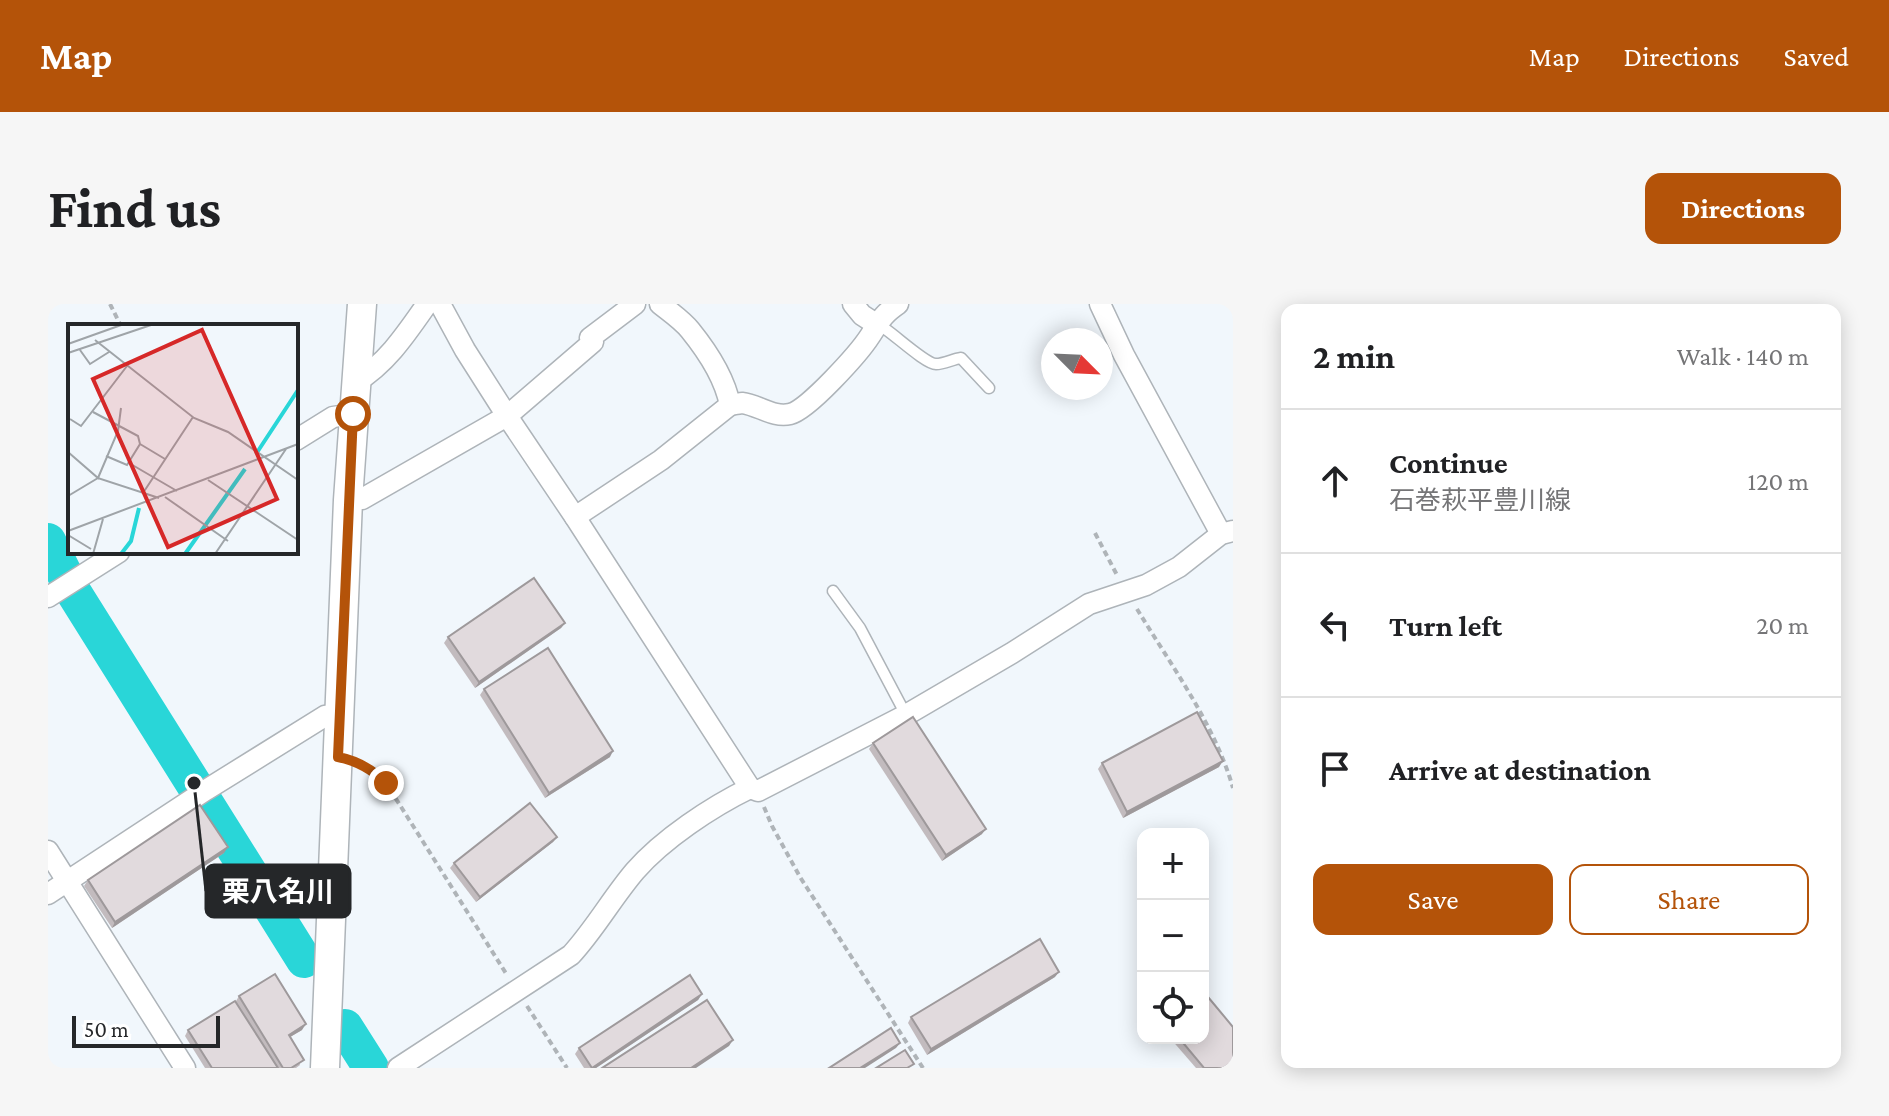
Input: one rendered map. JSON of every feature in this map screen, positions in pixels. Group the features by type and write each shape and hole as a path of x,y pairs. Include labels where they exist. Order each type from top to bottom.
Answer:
{"main road":[{"path":"325,1068 348,500 362,304"}],"street":[{"path":"356,382 372,373 398,345 427,304"},
{"path":"440,304 507,416 754,789"},
{"path":"348,500 362,499 507,416 593,342 590,338 635,304"},
{"path":"660,304 689,328 713,364 730,405"},
{"path":"853,304 876,324"},
{"path":"575,517 661,460 730,405 742,403 782,415 794,413 819,394 870,337 876,324 898,304"},
{"path":"398,1068 571,955 655,850 693,823 754,789 906,715 1089,604 1146,585 1179,567 1227,533 1124,355 1100,304"},
{"path":"298,439 333,417 353,414"},
{"path":"52,594 116,554"},
{"path":"48,894 325,716 339,714"},
{"path":"48,851 185,1068"}],"lane":[{"path":"876,324 887,329 927,361 936,364 961,358 989,388"},
{"path":"833,591 860,628 906,715"}],"path":[{"path":"110,304 120,324"},
{"path":"1095,533 1126,592 1197,707 1228,769 1233,788"},
{"path":"338,757 351,759 372,769 386,783 567,1068"},
{"path":"754,789 800,877 923,1068"}],"building":[{"path":"534,578 565,623 479,682 448,637"},
{"path":"548,648 613,751 549,793 484,689"},
{"path":"1197,712 1223,761 1127,812 1102,763"},
{"path":"913,717 986,829 946,855 873,743"},
{"path":"530,803 557,837 480,897 454,863"},
{"path":"200,805 228,847 115,922 88,880"},
{"path":"1040,939 1059,972 931,1049 911,1017"},
{"path":"275,974 306,1024 289,1035 304,1060 291,1068 283,1068 239,996"},
{"path":"690,975 702,994 592,1068 579,1048"},
{"path":"1209,998 1233,1027 1233,1068 1204,1068 1184,1044 1209,1044"},
{"path":"707,1000 733,1040 691,1068 602,1068"},
{"path":"235,1001 278,1068 212,1068 188,1030"},
{"path":"891,1028 900,1043 860,1068 829,1068"},
{"path":"905,1050 914,1064 907,1068 876,1068"}],"waterway":[{"path":"48,541 74,593 304,960"},
{"path":"345,1027 371,1068"}],"place":[{"name":"栗八名川","path":"194,783"}],"route":[{"path":"353,414 338,757 351,759 372,769 386,783"}]}
